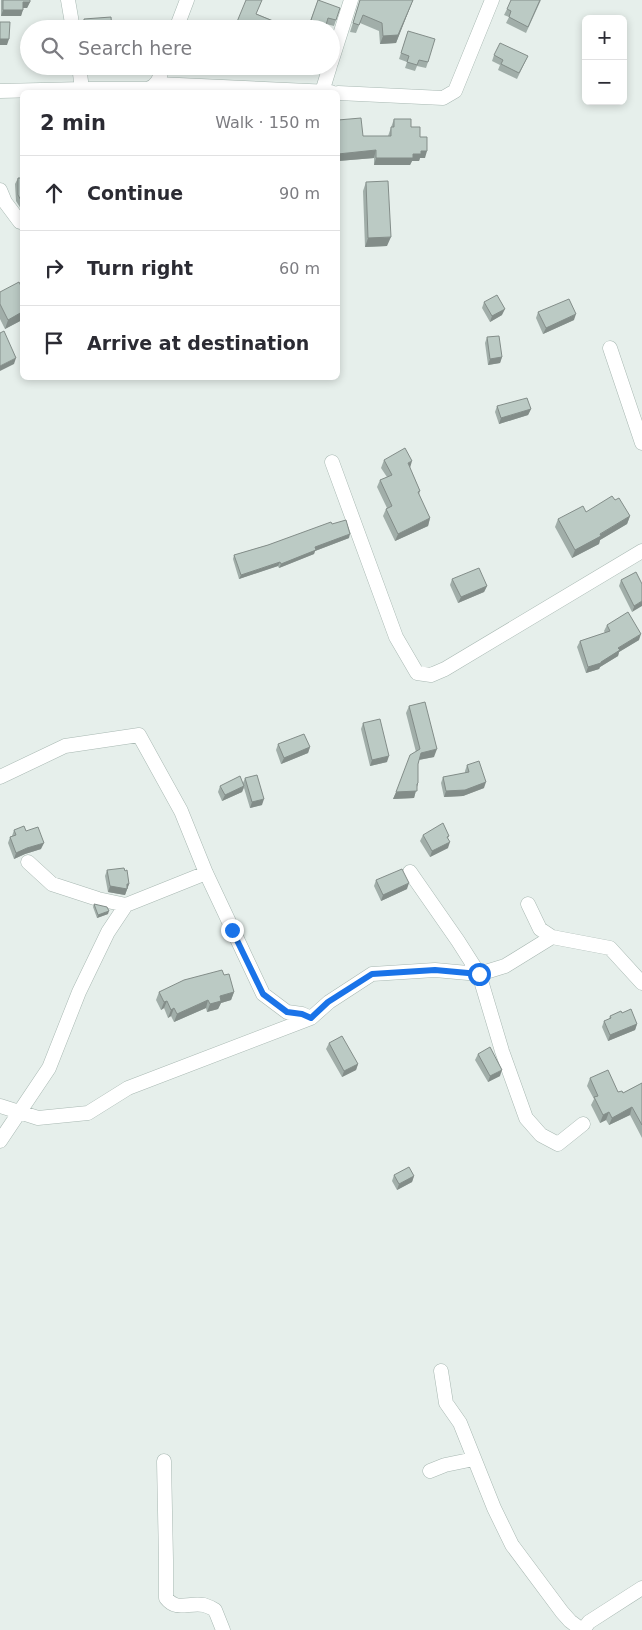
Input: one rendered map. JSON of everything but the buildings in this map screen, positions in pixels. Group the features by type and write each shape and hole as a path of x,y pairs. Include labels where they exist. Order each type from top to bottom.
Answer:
{"street":[{"path":"68,0 71,20"},
{"path":"179,20 187,0"},
{"path":"340,36 351,0"},
{"path":"340,93 443,98 455,91 492,0"},
{"path":"80,75 82,89"},
{"path":"55,90 154,88 160,75"},
{"path":"323,90 328,75"},
{"path":"156,84 280,90"},
{"path":"0,92 20,91"},
{"path":"0,190 5,202 20,221"},
{"path":"610,348 642,443"},
{"path":"332,462 396,638 417,673 430,675 445,669 642,551"},
{"path":"0,777 65,746 139,735 181,811 206,873 263,994 287,1012 302,1014 311,1018"},
{"path":"28,862 52,884 98,899 126,905 206,873"},
{"path":"410,872 479,974 502,1051 526,1118 541,1135 558,1144 583,1124"},
{"path":"528,904 540,929 552,937 610,948 642,983"},
{"path":"0,1141 49,1068 79,992 108,932 126,905"},
{"path":"0,1106 38,1118 88,1113 128,1088 311,1018 328,1002 372,974 435,970 479,974 505,966 552,937"},
{"path":"441,1371 446,1403 460,1423 494,1508 512,1545 570,1621 583,1630 589,1622 642,1588"},
{"path":"430,1471 446,1465 474,1459"},
{"path":"164,1461 166,1598 171,1604 177,1606 204,1605 215,1610 223,1630"}],"route":[{"path":"232,930 263,994 287,1012 302,1014 311,1018 328,1002 372,974 435,970 479,974"}]}
